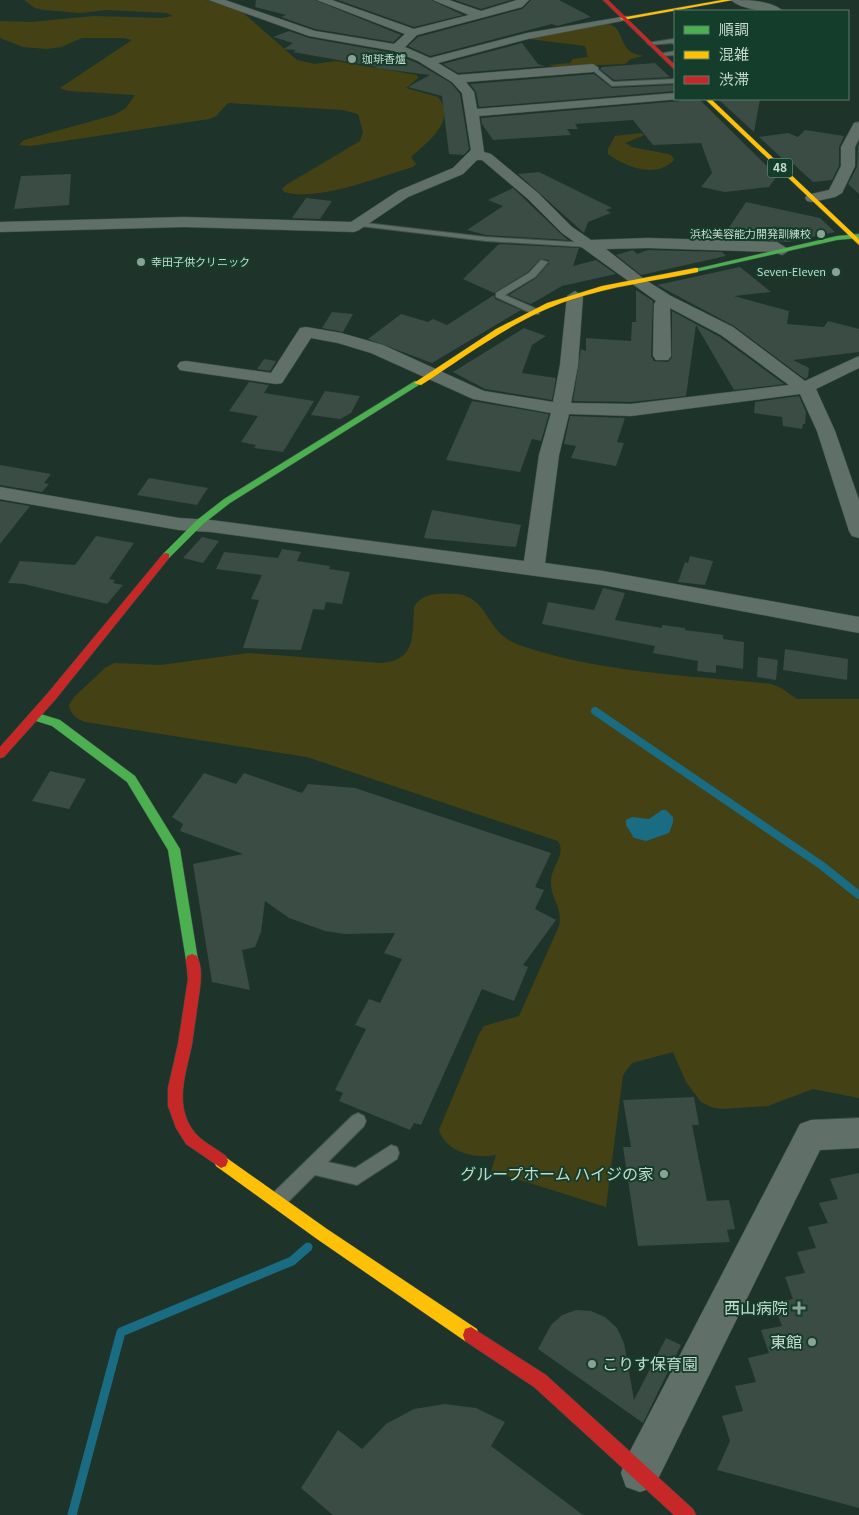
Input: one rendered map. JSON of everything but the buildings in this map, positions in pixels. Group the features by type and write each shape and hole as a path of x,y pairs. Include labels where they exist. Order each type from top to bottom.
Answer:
{"street":[{"path":"0,227 169,222 349,228 360,224 403,194 458,171 475,155 479,147 468,92 456,79 428,62 397,48 313,34 214,0"},
{"path":"322,0 412,33"},
{"path":"438,0 481,15"},
{"path":"397,48 412,33 518,5 524,0"},
{"path":"604,0 674,67"},
{"path":"686,10 731,0"},
{"path":"736,0 748,6 774,10"},
{"path":"244,9 257,4"},
{"path":"428,62 536,34 623,18 672,13"},
{"path":"456,79 593,68"},
{"path":"473,113 674,97"},
{"name":"48","path":"709,100 857,239"},
{"path":"812,198 835,193 848,166 848,148 859,126"},
{"path":"475,155 486,157 529,193 567,230 638,282 669,301 719,326 809,392 826,431 859,531"},
{"path":"0,754 34,716 169,551 195,525 227,501 432,374 536,312 575,296 782,250 857,239"},
{"path":"590,245 662,243 777,247 782,250"},
{"path":"534,568 549,455 561,409 568,365 575,296"},
{"path":"662,356 662,304 669,301"},
{"path":"186,366 276,379 306,332 341,338 370,346 479,395 561,409 607,411 654,408 782,393 804,388 859,361"},
{"path":"0,493 179,524 603,578 859,625"},
{"path":"34,716 56,724 131,779 174,849 195,979 185,1044 175,1088 176,1106 181,1124 191,1139 276,1202 540,1381 687,1515"},
{"path":"640,1473 811,1135 859,1133"}],"lane":[{"path":"650,43 674,42"},
{"path":"662,54 674,53"},
{"path":"593,68 612,84 674,81"},
{"path":"360,224 486,239 590,245"},
{"path":"536,312 499,295 532,275 544,262"},
{"path":"276,1202 358,1121"},
{"path":"312,1166 357,1177 391,1153"}],"shaded area":[{"path":"24,0 206,0 240,10 297,60 315,64 336,61 417,75 418,78 406,88 438,97 443,106 444,115 442,123 438,131 411,157 416,164 413,167 348,187 314,194 284,192 282,189 360,141 363,132 358,114 343,110 228,103 216,116 209,119 31,146 19,145 24,140 114,115 126,108 135,95 68,91 60,88 132,40 124,38 82,38 61,47 47,49 23,47 0,38 0,21 31,22 94,16 162,18 173,16 167,13 106,10 80,13 44,10 35,8"},
{"path":"604,23 615,27 624,44 631,52 643,56 631,59 625,64 554,67 549,65 570,63 573,59 588,57 585,46 529,39"},
{"path":"641,133 645,135 625,143 632,147 668,154 674,160 667,166 650,170 632,167 608,154 608,149 615,136"},
{"path":"433,594 458,594 476,602 499,632 508,639 519,645 549,654 580,662 644,672 771,684 781,688 797,699 859,699 859,1098 813,1089 768,1106 722,1109 711,1107 701,1102 686,1082 673,1052 632,1063 623,1075 606,1207 491,1171 496,1155 470,1155 454,1149 443,1138 439,1130 479,1034 484,1026 519,1016 559,926 559,913 551,883 551,877 561,851 558,841 307,757 85,722 74,716 69,705 74,697 105,668 114,663 161,665 249,653 381,663 393,661 407,652 410,645 414,607 418,602 422,598"}],"water":[{"path":"662,810 666,810 673,817 669,833 646,841 634,838 626,825 626,820 632,817 649,819"}],"waterway":[{"path":"595,711 821,865 859,895"},
{"path":"72,1515 121,1332 292,1261 308,1247"}],"traffic: fast":[{"path":"695,270 837,238 859,236"},
{"path":"166,556 200,522 227,501 418,383"},
{"path":"34,716 56,723 131,779 174,849 192,960"}],"traffic: slow":[{"path":"623,18 731,0"},
{"path":"709,100 859,243"},
{"path":"418,383 482,341 516,321 550,305 584,293 695,270"},
{"path":"221,1161 322,1234 471,1335"}],"traffic: jam":[{"path":"605,0 674,67"},
{"path":"0,754 51,697 166,556"},
{"path":"192,960 195,979 185,1044 175,1088 175,1106 181,1123 191,1139 221,1161"},
{"path":"471,1335 540,1381 687,1515"}],"place":[{"name":"珈琲香爐","path":"352,59"},
{"name":"浜松美容能力開発訓練校","path":"821,234"},
{"name":"幸田子供クリニック","path":"141,262"},
{"name":"Seven-Eleven","path":"836,272"},
{"name":"グループホーム ハイジの家","path":"664,1174"},
{"name":"西山病院","path":"799,1308"},
{"name":"東館","path":"812,1342"},
{"name":"こりす保育園","path":"592,1364"}]}
